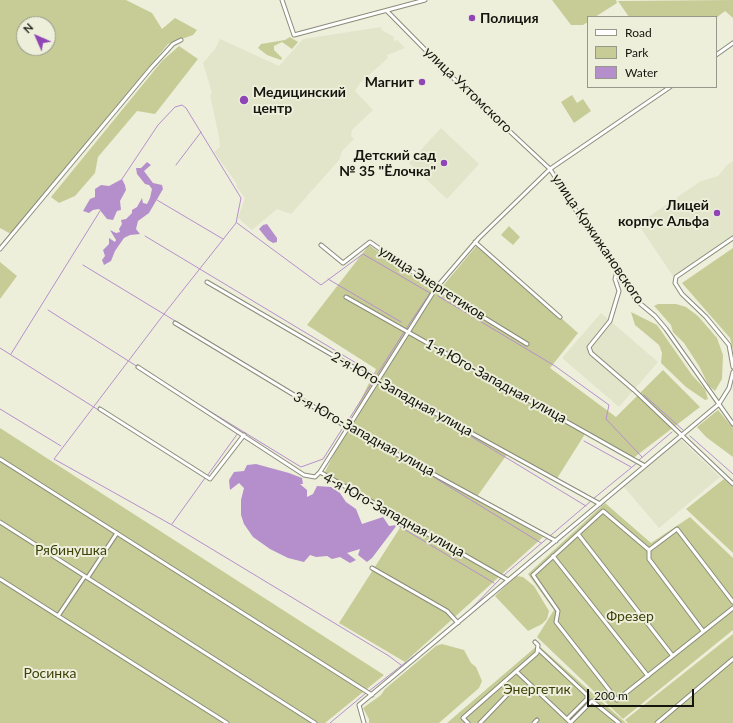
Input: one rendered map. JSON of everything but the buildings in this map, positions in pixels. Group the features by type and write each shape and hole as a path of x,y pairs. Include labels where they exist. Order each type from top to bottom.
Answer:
{"street":[{"path":"282,0 294,35 425,0"},
{"name":"улица Ухтомского","path":"387,10 459,84 550,169"},
{"path":"0,250 151,68 173,44 181,40"},
{"path":"717,54 733,43"},
{"path":"320,472 436,288 475,242 550,169 669,88"},
{"name":"улица Кржижановского","path":"550,169 582,220 637,301 655,316 666,329 733,424"},
{"path":"733,238 675,278 675,283 682,294 706,317 729,345 733,367"},
{"name":"улица Энергетиков","path":"321,245 343,263 370,242 436,288 527,344"},
{"path":"475,242 560,317"},
{"path":"617,271 615,279 620,291 610,321 589,347 591,353 682,435 733,484"},
{"name":"2-я Юго-Западная улица","path":"207,282 376,381 600,504"},
{"name":"1-я Юго-Западная улица","path":"346,297 646,466"},
{"name":"3-я Юго-Западная улица","path":"175,323 348,427 556,541"},
{"name":"4-я Юго-Западная улица","path":"138,367 304,475 314,477 320,472 508,580"},
{"path":"364,723 359,706 719,404 729,388 733,372"},
{"path":"100,409 210,479 244,435"},
{"path":"0,459 372,694"},
{"path":"703,631 649,559 649,550 603,511 533,575 558,611 556,622 617,700 733,608"},
{"path":"0,522 315,723"},
{"path":"649,550 677,529 733,602"},
{"path":"58,616 117,533"},
{"path":"564,534 569,542"},
{"path":"578,534 672,655"},
{"path":"553,556 648,676"},
{"path":"372,568 447,611 458,623"},
{"path":"0,579 227,723"},
{"path":"468,723 463,718 538,653 538,645 535,642"},
{"path":"538,649 587,695 587,699 567,719"},
{"path":"657,723 733,659"},
{"path":"516,671 571,723 592,701 619,723"},
{"path":"480,723 508,695"}],"shaded area":[{"path":"381,27 382,30 394,37 394,42 397,40 405,48 387,55 388,58 360,83 355,91 373,110 352,130 351,136 354,139 342,151 339,160 291,214 277,209 252,230 238,218 245,198 214,152 220,147 219,137 210,95 212,93 203,63 215,49 220,39 279,66 303,39"},
{"name":"Детский сад № 35 \"Ёлочка\"","path":"441,128 479,164 447,199 409,163"},
{"path":"733,161 733,236 673,276 638,224 701,181 718,176 727,165"},
{"path":"601,313 658,362 619,407 562,358"},
{"path":"680,439 720,477 659,528 624,487"}],"green space":[{"path":"0,0 126,0 152,13 162,29 175,18 197,30 193,35 168,44 11,234 0,228"},
{"path":"552,0 616,0 617,3 597,16 587,16 587,23 583,25 571,25"},
{"path":"733,0 733,18 725,11 717,17 717,16 628,16 618,1"},
{"path":"290,37 298,42 292,49 282,42 274,46 274,50 282,58 281,60 267,55 258,48 261,44 285,40"},
{"path":"179,46 198,59 155,114 137,111 98,157 95,173 75,196 59,203 51,197 162,61"},
{"path":"572,95 577,103 583,99 591,111 574,123 561,102"},
{"path":"509,226 520,237 513,245 501,235"},
{"path":"478,244 578,333 550,368 616,417 663,370 700,407 632,459 585,434 556,480 508,453 476,498 543,537 405,662 339,623 403,523 323,476 376,369 307,325 369,245 437,293"},
{"path":"733,248 733,350 730,338 682,283"},
{"path":"0,262 17,276 0,299"},
{"path":"658,304 676,304 686,307 698,316 717,338 723,355 722,379 715,391 709,386 699,366 684,343 673,332 671,325 654,306"},
{"path":"631,312 657,325 692,375 705,389 708,399 705,400 686,387 661,363 662,353 659,345 635,325"},
{"path":"718,410 733,428 733,457 706,437 697,427"},
{"name":"Рябинушка","path":"0,428 384,675 325,723 0,723"},
{"path":"724,479 733,487 733,553 686,509"},
{"name":"Фрезер","path":"605,503 651,543 690,517 733,558 733,630 623,719 537,637 554,610 528,574"},
{"path":"516,576 523,577 534,586 549,611 547,619 542,624 528,631 495,596"},
{"path":"733,634 733,723 628,723 625,720"},
{"path":"442,644 464,650 471,663 476,667 482,681 479,688 439,723 369,723 369,719 363,708 381,695 385,689 436,646"},
{"name":"Энергетик","path":"538,645 626,723 447,723"}],"water":[{"path":"147,162 151,165 144,171 153,183 162,185 163,189 149,213 138,221 136,229 140,234 130,235 124,238 115,251 111,261 104,265 102,260 105,256 103,250 109,244 109,238 115,242 116,240 110,230 116,233 120,232 119,229 122,224 121,220 126,219 132,213 132,210 137,207 142,198 143,203 147,204 150,198 152,189 149,185 145,184 137,174 136,168 141,168"},
{"path":"122,179 126,190 120,201 121,210 117,211 113,220 107,219 99,209 93,210 89,213 83,211 90,199 95,197 95,189 101,185 109,186"},
{"path":"267,224 277,238 277,242 273,243 268,240 259,229 263,225"},
{"path":"256,464 302,478 303,484 300,484 307,490 307,497 313,494 317,486 331,487 340,493 346,502 356,509 362,524 383,517 389,526 397,525 372,558 367,562 358,555 360,549 347,553 356,560 350,563 340,557 332,559 327,556 316,557 310,555 304,562 288,558 270,549 253,537 244,524 241,515 241,500 244,488 239,483 230,490 229,480 234,472 244,471 247,465"}],"waterway":[{"path":"122,179 158,125 175,107 182,105 186,108 241,198 236,223 164,314 54,459 172,525 389,656 401,665"},
{"path":"176,165 201,132"},
{"path":"157,200 223,239"},
{"path":"11,354 100,211"},
{"path":"237,223 321,285 363,254 430,293 406,329"},
{"path":"145,236 376,375"},
{"path":"83,265 266,376"},
{"path":"328,279 401,322"},
{"path":"438,296 555,366 609,405 606,419 642,457"},
{"path":"48,310 138,367"},
{"path":"375,378 404,332"},
{"path":"0,348 127,428"},
{"path":"444,354 459,363"},
{"path":"346,424 373,381"},
{"path":"644,395 683,430"},
{"path":"185,396 301,467 323,459 344,426"},
{"path":"0,409 61,446"},
{"path":"434,414 586,506"},
{"path":"357,431 362,433"},
{"path":"639,460 672,432"},
{"path":"207,476 238,433"},
{"path":"690,436 733,474"},
{"path":"584,441 631,467"},
{"path":"593,499 637,463"},
{"path":"414,465 541,543"},
{"path":"172,524 205,478"},
{"path":"503,576 591,501"},
{"path":"397,525 494,583"},
{"path":"466,614 501,578"},
{"path":"369,691 437,638"},
{"path":"330,723 366,693"}],"place":[{"name":"Полиция","path":"472,18"},
{"name":"Магнит","path":"422,82"},
{"name":"Медицинский центр","path":"244,100"},
{"name":"Детский сад № 35 \"Ёлочка\"","path":"444,163"},
{"name":"Лицей корпус Альфа","path":"717,213"}],"park label":[{"name":"Росинка","path":"50,673"}]}
